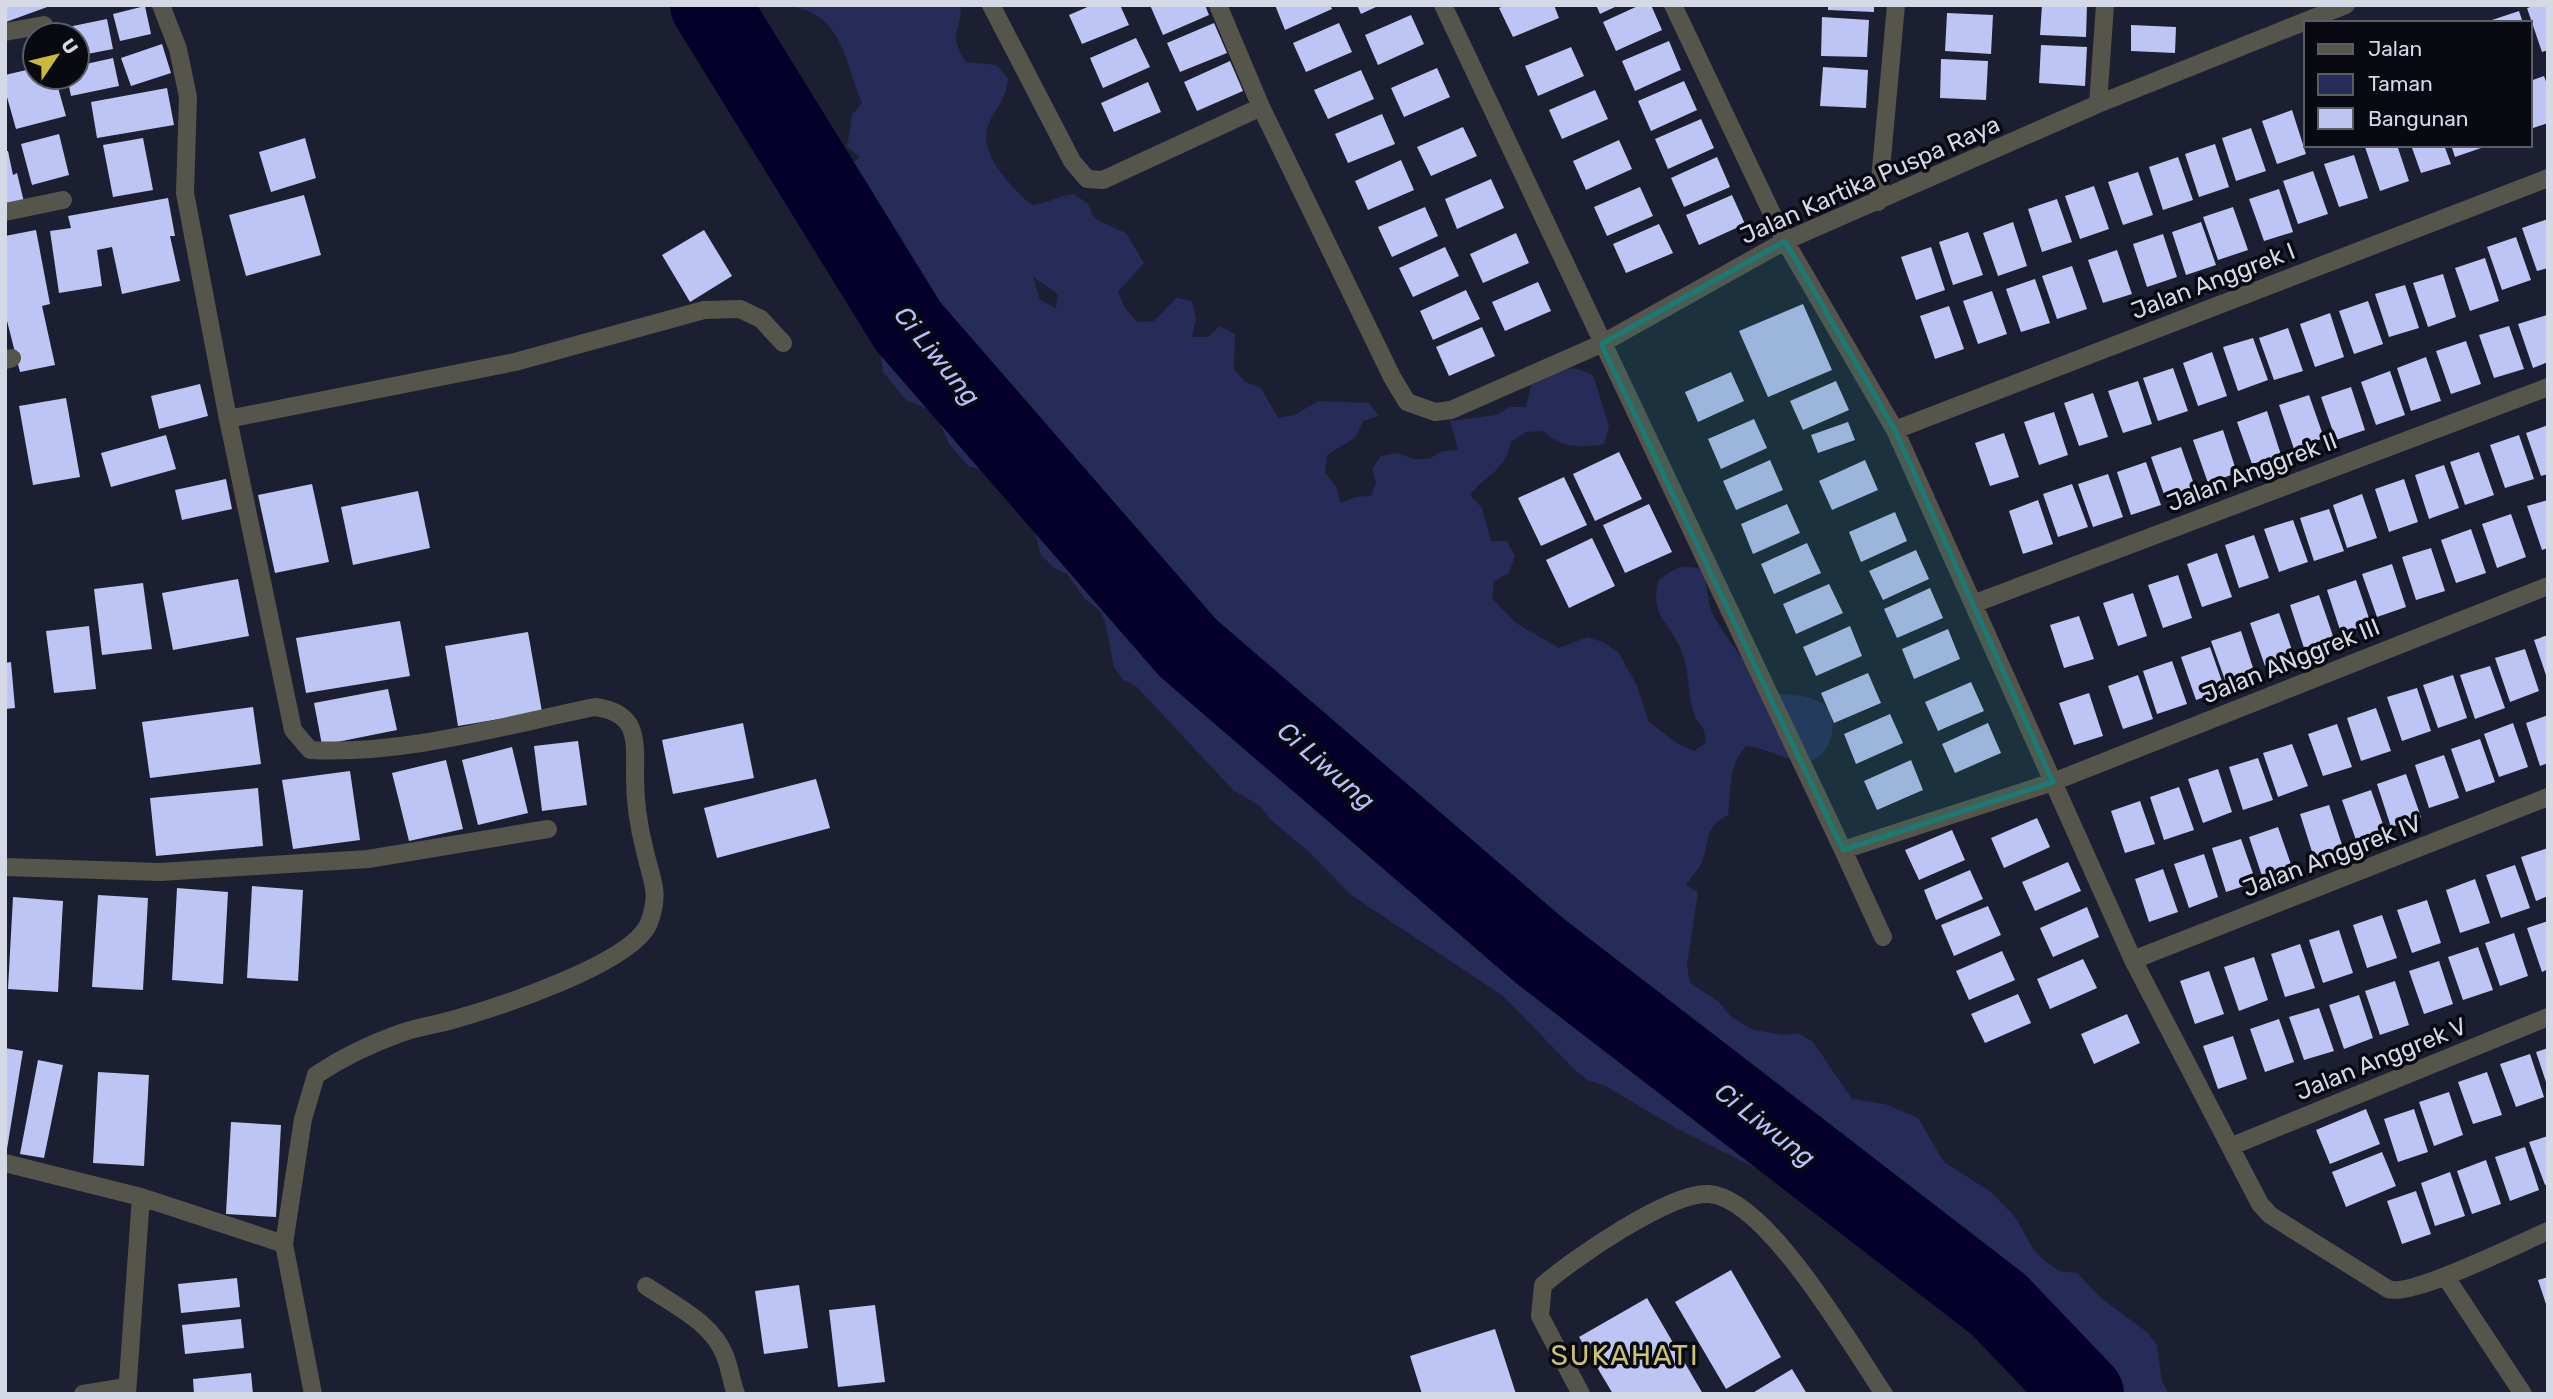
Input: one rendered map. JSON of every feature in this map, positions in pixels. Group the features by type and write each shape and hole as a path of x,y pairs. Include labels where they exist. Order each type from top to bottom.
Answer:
{"street":[{"path":"161,5 178,49 188,97 186,193 228,419 293,730 310,750 337,751 406,744 595,707 615,710 627,719 635,740 635,790 645,853 656,883 648,924 631,943 594,968 519,998 392,1036 348,1053 316,1075 303,1119 284,1244 313,1394"},
{"path":"991,5 1072,161 1087,179 1103,180 1261,107 1218,5"},
{"path":"1443,5 1601,344 1884,937"},
{"path":"1673,5 1785,241 1895,430 2133,960 2264,1210 2388,1289 2401,1292 2548,1231"},
{"path":"1878,202 1896,5"},
{"path":"2098,104 2105,5"},
{"name":"Jalan Kartika Puspa Raya","path":"2306,21 2346,5"},
{"name":"Jalan Kartika Puspa Raya","path":"1261,107 1392,377 1407,402 1424,409 1451,410 1601,344 1785,241 2098,104 2304,22"},
{"name":"Jalan Anggrek I","path":"1895,430 2548,178"},
{"path":"5,212 63,200"},
{"path":"228,419 515,362 704,310 740,309 761,319 783,343"},
{"name":"Jalan Anggrek II","path":"1973,604 2548,387"},
{"name":"Jalan ANggrek III","path":"1843,850 2053,782 2548,586"},
{"name":"Jalan Anggrek IV","path":"2133,960 2548,797"},
{"path":"5,867 160,872 368,859 548,829"},
{"name":"Jalan Anggrek V","path":"2232,1146 2548,1017"},
{"path":"5,1163 141,1197 284,1244"},
{"path":"1581,1394 1540,1316 1544,1284 1566,1265 1674,1200 1710,1194 1742,1207 1774,1236 1884,1394"},
{"path":"83,1394 126,1390 141,1197"},
{"path":"2445,1276 2523,1394"},
{"path":"646,1286 716,1336 726,1356 736,1394"}],"highlighted area":[{"path":"1785,241 1895,430 2053,782 1843,850 1601,344"}],"green space":[{"path":"782,5 961,5 956,39 966,62 997,65 1008,79 1002,101 987,129 986,139 993,161 1008,182 1032,205 1074,194 1088,204 1095,219 1126,233 1144,263 1118,292 1125,308 1137,322 1154,321 1176,298 1192,301 1196,319 1192,337 1208,337 1220,326 1235,334 1234,369 1245,382 1261,388 1278,418 1294,415 1319,401 1369,403 1379,416 1363,421 1355,438 1327,455 1325,472 1336,487 1341,503 1355,497 1371,496 1376,483 1372,469 1381,456 1398,453 1413,459 1429,459 1443,451 1458,450 1450,421 1496,415 1510,407 1526,407 1533,378 1556,370 1570,369 1593,375 1609,426 1604,444 1564,444 1543,431 1526,432 1511,442 1499,467 1470,495 1482,508 1491,541 1507,541 1515,556 1509,573 1494,581 1492,598 1516,623 1559,648 1587,637 1603,642 1619,653 1637,686 1649,722 1678,744 1694,751 1706,743 1704,731 1692,706 1684,658 1662,618 1656,593 1658,581 1674,570 1683,567 1702,569 1713,615 1770,693 1818,701 1829,711 1832,719 1833,727 1828,745 1817,758 1809,761 1794,760 1746,746 1740,754 1731,779 1728,815 1712,828 1701,863 1686,885 1698,892 1687,965 1690,983 1719,1002 1730,1016 1751,1029 1783,1035 1798,1033 1813,1042 1852,1099 1885,1104 1918,1118 1944,1162 1991,1192 2015,1217 2033,1249 2045,1261 2059,1271 2077,1273 2102,1299 2147,1332 2157,1345 2162,1381 2169,1394 2050,1394 2008,1359 2003,1345 1969,1313 1942,1297 1803,1192 1676,1128 1604,1085 1589,1081 1503,996 1351,895 1309,852 1270,819 1260,806 1233,790 1137,687 1123,680 1114,667 1105,621 1098,609 1085,599 1067,574 1053,567 1041,555 1033,525 1035,505 1032,491 1019,480 968,466 949,444 935,412 906,400 883,372 877,324 851,279 818,242 812,227 815,195 860,157 847,147 852,115 862,103 837,38 829,26 817,16 802,9","holes":["1033,277 1058,294 1056,308 1040,300"]}],"building":[{"path":"5,5 50,5 50,6 6,22"},
{"path":"1092,5 1120,5 1129,25 1082,44 1069,15"},
{"path":"1150,5 1205,5 1209,15 1163,35"},
{"path":"1275,5 1330,5 1332,9 1285,30"},
{"path":"1357,5 1380,5 1361,14"},
{"path":"1506,5 1554,5 1559,18 1513,37 1499,8"},
{"path":"1596,5 1619,5 1600,14"},
{"path":"1640,5 1651,5 1662,30 1616,51 1603,22"},
{"path":"1828,5 1874,5 1874,12 1828,10"},
{"path":"2042,5 2087,5 2086,37 2040,35"},
{"path":"2548,5 2548,50 2542,52 2527,8"},
{"path":"145,6 151,34 120,41 113,14"},
{"path":"2519,11 2522,21 2489,21"},
{"path":"1947,13 1993,15 1991,54 1945,51"},
{"path":"1411,15 1424,44 1378,65 1365,35"},
{"path":"1822,17 1869,20 1867,57 1821,56"},
{"path":"107,19 113,49 91,53 91,22"},
{"path":"1214,23 1227,53 1180,72 1167,43"},
{"path":"1339,23 1352,52 1306,72 1293,43"},
{"path":"2131,25 2176,27 2175,53 2131,51"},
{"path":"1136,38 1150,67 1103,88 1090,58"},
{"path":"1669,41 1681,70 1635,91 1622,61"},
{"path":"162,44 171,73 131,86 121,58"},
{"path":"2041,45 2087,47 2085,86 2039,83"},
{"path":"1571,47 1584,76 1538,96 1525,66"},
{"path":"113,58 119,86 71,96 70,91 91,91 91,63"},
{"path":"1941,59 1988,61 1986,100 1940,98"},
{"path":"1230,61 1243,91 1197,111 1184,82"},
{"path":"1823,67 1868,70 1866,108 1820,106"},
{"path":"1437,68 1450,97 1404,117 1391,88"},
{"path":"1361,70 1374,99 1328,119 1314,90"},
{"path":"21,71 21,91 59,91 66,116 16,129 5,90 5,75"},
{"path":"2544,76 2548,87 2548,123 2532,128 2532,80"},
{"path":"1684,81 1697,110 1651,131 1638,101"},
{"path":"1148,82 1161,112 1114,132 1101,103"},
{"path":"167,88 174,125 97,138 91,102"},
{"path":"1595,90 1608,119 1562,139 1549,110"},
{"path":"2292,110 2306,154 2277,164 2262,121"},
{"path":"1382,114 1395,144 1348,163 1335,134"},
{"path":"1701,119 1714,148 1668,169 1655,139"},
{"path":"1463,127 1477,156 1431,176 1417,147"},
{"path":"2251,128 2266,171 2236,181 2222,138"},
{"path":"59,134 69,175 32,185 21,144"},
{"path":"143,138 153,190 113,197 103,145"},
{"path":"305,138 316,178 271,192 259,152"},
{"path":"1619,140 1632,169 1586,190 1573,161"},
{"path":"2215,144 2229,187 2199,197 2185,154"},
{"path":"2365,147 2398,147 2409,181 2380,191"},
{"path":"2412,147 2445,147 2451,164 2421,173"},
{"path":"2452,147 2484,147 2455,157"},
{"path":"5,151 8,151 13,175 17,173 24,202 5,207"},
{"path":"2354,155 2368,198 2339,207 2324,164"},
{"path":"1717,157 1730,187 1684,207 1671,178"},
{"path":"2178,157 2193,200 2163,210 2149,167"},
{"path":"1401,160 1414,190 1368,210 1355,181"},
{"path":"2313,171 2328,214 2298,224 2283,181"},
{"path":"2138,172 2153,215 2123,225 2108,182"},
{"path":"1491,179 1504,208 1457,229 1445,199"},
{"path":"2094,186 2109,229 2080,239 2065,196"},
{"path":"1640,187 1653,216 1607,236 1594,207"},
{"path":"2279,189 2293,232 2264,241 2249,199"},
{"path":"304,195 321,255 246,276 229,215"},
{"path":"1732,195 1745,224 1699,245 1686,215"},
{"path":"168,198 175,236 170,236 180,281 122,294 112,247 97,250 102,286 59,293 50,231 71,228 68,216"},
{"path":"2057,199 2072,242 2042,252 2028,209"},
{"path":"1425,207 1438,236 1392,257 1378,227"},
{"path":"2233,207 2248,250 2218,260 2203,217"},
{"path":"2548,219 2548,268 2537,271 2522,228"},
{"path":"2013,222 2027,266 1998,276 1983,233"},
{"path":"2201,222 2216,265 2186,275 2172,232"},
{"path":"1659,224 1673,253 1626,273 1613,244"},
{"path":"36,230 50,304 42,306 55,365 20,372 5,313 5,236"},
{"path":"704,230 732,276 690,302 662,255"},
{"path":"1968,232 1983,275 1953,285 1939,242"},
{"path":"1516,233 1529,263 1483,283 1470,254"},
{"path":"2163,234 2177,277 2147,287 2133,244"},
{"path":"2516,237 2531,280 2502,290 2487,247"},
{"path":"1445,247 1459,276 1413,297 1399,268"},
{"path":"1931,247 1945,290 1916,300 1901,257"},
{"path":"2117,250 2132,294 2103,303 2088,260"},
{"path":"2485,258 2499,301 2470,311 2455,268"},
{"path":"2072,266 2087,309 2057,319 2042,276"},
{"path":"2443,274 2456,317 2428,327 2413,283"},
{"path":"2035,279 2050,323 2021,332 2006,289"},
{"path":"1538,282 1551,311 1505,331 1492,302"},
{"path":"2405,285 2419,328 2389,337 2375,294"},
{"path":"1466,290 1480,319 1433,340 1420,311"},
{"path":"1992,291 2007,334 1978,344 1963,301"},
{"path":"2368,301 2383,344 2354,354 2339,311"},
{"path":"1803,304 1832,370 1768,397 1739,331"},
{"path":"1949,306 1964,349 1935,359 1920,316"},
{"path":"2330,313 2344,357 2315,367 2300,324"},
{"path":"2547,315 2548,362 2533,368 2518,324"},
{"path":"2509,326 2524,369 2494,378 2479,335"},
{"path":"1482,327 1495,356 1449,376 1436,347"},
{"path":"2288,328 2303,371 2274,380 2259,338"},
{"path":"2253,338 2268,380 2238,391 2223,347"},
{"path":"2466,341 2481,384 2451,394 2436,351"},
{"path":"2212,352 2227,396 2198,406 2183,363"},
{"path":"2426,357 2441,401 2411,411 2397,368"},
{"path":"2173,368 2188,411 2158,421 2143,378"},
{"path":"2390,371 2405,415 2376,425 2361,382"},
{"path":"1731,372 1744,401 1698,422 1685,392"},
{"path":"1836,381 1849,410 1803,430 1790,401"},
{"path":"2138,381 2152,424 2123,433 2108,391"},
{"path":"200,384 208,416 159,429 151,396"},
{"path":"2351,387 2365,430 2336,440 2321,397"},
{"path":"2093,393 2108,437 2079,446 2064,403"},
{"path":"2309,395 2324,438 2294,449 2279,405"},
{"path":"66,398 80,477 33,485 19,406"},
{"path":"2267,411 2281,455 2252,464 2237,422"},
{"path":"2054,412 2068,455 2039,465 2024,422"},
{"path":"1754,419 1767,448 1721,469 1708,439"},
{"path":"1848,422 1855,440 1818,453 1811,435"},
{"path":"2548,425 2548,474 2541,476 2526,433"},
{"path":"2223,430 2237,473 2208,483 2193,440"},
{"path":"2004,433 2019,477 1990,486 1975,443"},
{"path":"166,435 176,469 111,487 101,453"},
{"path":"2519,435 2534,479 2505,488 2490,445"},
{"path":"2181,447 2196,490 2166,500 2151,457"},
{"path":"1619,452 1642,499 1595,521 1573,474"},
{"path":"2479,452 2494,495 2465,505 2450,462"},
{"path":"1770,460 1783,490 1736,510 1723,481"},
{"path":"1865,460 1878,490 1832,510 1819,481"},
{"path":"2146,462 2161,505 2131,515 2117,472"},
{"path":"2444,465 2459,508 2429,519 2415,475"},
{"path":"2108,474 2123,517 2093,527 2078,484"},
{"path":"1564,477 1587,525 1541,546 1518,498"},
{"path":"226,479 232,509 182,520 175,490"},
{"path":"2404,479 2418,522 2389,532 2375,489"},
{"path":"312,484 329,562 275,573 258,495"},
{"path":"2072,484 2088,527 2058,537 2043,494"},
{"path":"418,491 430,548 353,565 341,507"},
{"path":"2362,494 2377,538 2347,548 2333,505"},
{"path":"2038,500 2053,544 2023,554 2009,511"},
{"path":"2548,500 2548,548 2542,550 2527,506"},
{"path":"1649,504 1672,552 1625,573 1603,525"},
{"path":"1787,504 1800,533 1753,554 1741,524"},
{"path":"2329,509 2344,551 2314,561 2300,518"},
{"path":"1895,512 1907,541 1861,562 1849,532"},
{"path":"2511,514 2526,557 2497,568 2482,524"},
{"path":"2293,520 2308,562 2279,572 2264,529"},
{"path":"2471,529 2486,573 2456,583 2441,540"},
{"path":"2254,535 2269,578 2239,588 2225,545"},
{"path":"1592,538 1615,586 1569,608 1546,560"},
{"path":"1807,543 1821,573 1774,594 1761,564"},
{"path":"2431,548 2445,591 2416,600 2402,557"},
{"path":"1916,550 1929,579 1883,600 1869,571"},
{"path":"2217,553 2232,597 2202,607 2187,564"},
{"path":"2392,564 2406,607 2377,617 2362,574"},
{"path":"2178,575 2192,618 2163,628 2148,585"},
{"path":"238,579 249,636 173,650 162,593"},
{"path":"2356,580 2371,624 2341,633 2327,590"},
{"path":"143,583 152,649 102,655 94,589"},
{"path":"1829,584 1843,613 1796,634 1783,604"},
{"path":"1930,588 1943,618 1897,638 1884,609"},
{"path":"2133,593 2147,636 2118,646 2103,603"},
{"path":"2319,595 2334,639 2304,648 2290,605"},
{"path":"2279,613 2294,656 2265,666 2250,623"},
{"path":"2079,616 2094,659 2064,668 2050,625"},
{"path":"400,621 410,676 306,693 296,638"},
{"path":"89,626 96,689 54,693 46,631"},
{"path":"1850,626 1862,656 1816,676 1803,647"},
{"path":"1948,629 1960,659 1914,679 1902,649"},
{"path":"2241,631 2255,674 2226,683 2211,641"},
{"path":"528,632 542,712 458,726 445,646"},
{"path":"2548,635 2548,678 2547,678 2534,640"},
{"path":"2210,647 2225,690 2196,700 2181,657"},
{"path":"2525,649 2539,691 2510,702 2495,658"},
{"path":"2172,661 2187,704 2157,714 2143,671"},
{"path":"11,662 15,708 5,709 5,663"},
{"path":"2490,666 2505,708 2475,719 2460,675"},
{"path":"1868,673 1881,703 1834,723 1821,693"},
{"path":"2138,675 2153,719 2123,729 2108,686"},
{"path":"2453,675 2467,718 2438,728 2423,685"},
{"path":"1971,682 1984,711 1938,731 1925,702"},
{"path":"2417,688 2431,731 2402,741 2387,697"},
{"path":"388,689 397,730 322,745 314,703"},
{"path":"2089,693 2103,736 2074,745 2059,703"},
{"path":"253,707 261,764 150,778 142,722"},
{"path":"2376,708 2391,751 2361,761 2347,718"},
{"path":"1890,714 1903,743 1856,764 1844,734"},
{"path":"2548,715 2548,763 2540,766 2526,723"},
{"path":"743,723 754,778 673,794 662,740"},
{"path":"1988,723 2001,753 1955,773 1942,744"},
{"path":"2513,723 2528,767 2499,777 2484,734"},
{"path":"2337,724 2352,767 2323,776 2308,734"},
{"path":"2480,739 2495,782 2466,792 2451,749"},
{"path":"578,741 587,805 542,811 534,746"},
{"path":"2292,744 2308,786 2278,797 2263,753"},
{"path":"512,747 528,813 478,825 462,760"},
{"path":"2444,755 2459,798 2429,808 2415,765"},
{"path":"2258,758 2273,800 2243,810 2229,767"},
{"path":"446,760 463,829 409,841 392,773"},
{"path":"1911,760 1923,790 1877,810 1864,781"},
{"path":"2218,769 2232,812 2203,823 2188,779"},
{"path":"350,771 360,840 293,849 282,780"},
{"path":"2406,774 2421,817 2391,827 2377,784"},
{"path":"816,779 830,828 717,858 704,808"},
{"path":"2179,787 2194,830 2164,840 2150,797"},
{"path":"258,788 263,846 156,856 150,798"},
{"path":"2371,790 2386,833 2357,843 2342,800"},
{"path":"2140,801 2155,844 2125,853 2111,811"},
{"path":"2329,805 2343,848 2314,858 2300,814"},
{"path":"2037,818 2050,847 2004,868 1991,838"},
{"path":"2278,827 2293,870 2263,879 2249,837"},
{"path":"1952,830 1965,860 1919,880 1905,850"},
{"path":"2241,839 2256,882 2226,892 2212,848"},
{"path":"2548,848 2548,896 2536,901 2521,857"},
{"path":"2204,854 2218,897 2189,908 2174,864"},
{"path":"2068,862 2081,891 2035,911 2022,882"},
{"path":"2515,865 2530,908 2501,918 2486,875"},
{"path":"2163,869 2178,912 2149,922 2135,879"},
{"path":"1970,870 1983,899 1936,920 1924,890"},
{"path":"2475,879 2490,923 2460,933 2446,890"},
{"path":"252,886 303,890 298,981 247,978"},
{"path":"177,888 228,892 223,984 172,980"},
{"path":"98,895 148,898 143,990 92,987"},
{"path":"13,897 63,901 58,992 8,989"},
{"path":"2427,900 2441,943 2412,953 2397,910"},
{"path":"1988,906 2001,935 1954,956 1941,925"},
{"path":"2087,907 2099,937 2053,957 2040,928"},
{"path":"2382,915 2397,958 2367,968 2353,925"},
{"path":"2548,921 2548,969 2542,972 2527,928"},
{"path":"2339,930 2353,973 2323,983 2309,940"},
{"path":"2514,933 2528,976 2500,986 2485,943"},
{"path":"2300,944 2315,988 2285,997 2271,954"},
{"path":"2478,947 2493,990 2463,1000 2448,957"},
{"path":"2002,951 2015,980 1969,1000 1956,971"},
{"path":"2254,957 2268,1000 2239,1011 2224,967"},
{"path":"2083,959 2097,988 2050,1009 2037,979"},
{"path":"2439,961 2453,1004 2424,1014 2409,971"},
{"path":"2209,971 2224,1014 2195,1024 2180,981"},
{"path":"2395,981 2409,1025 2380,1035 2365,991"},
{"path":"2018,994 2031,1023 1985,1043 1971,1014"},
{"path":"2359,995 2373,1038 2344,1049 2329,1005"},
{"path":"2319,1008 2334,1051 2304,1060 2289,1017"},
{"path":"2127,1014 2140,1043 2094,1064 2081,1034"},
{"path":"2279,1019 2294,1062 2265,1072 2250,1029"},
{"path":"2233,1036 2247,1079 2218,1089 2203,1046"},
{"path":"5,1048 23,1051 7,1149 5,1149"},
{"path":"2548,1048 2548,1085 2547,1085 2536,1052"},
{"path":"2530,1054 2544,1097 2516,1107 2500,1064"},
{"path":"38,1060 63,1065 44,1158 20,1154"},
{"path":"98,1072 149,1075 144,1166 93,1163"},
{"path":"2487,1072 2502,1115 2473,1124 2458,1082"},
{"path":"2449,1092 2463,1135 2434,1146 2419,1102"},
{"path":"2366,1109 2380,1144 2330,1164 2316,1130"},
{"path":"2414,1109 2428,1152 2398,1162 2384,1119"},
{"path":"231,1122 281,1125 276,1217 226,1214"},
{"path":"2548,1136 2548,1184 2545,1185 2529,1142"},
{"path":"2525,1147 2539,1190 2510,1201 2495,1157"},
{"path":"2382,1152 2396,1186 2346,1207 2332,1172"},
{"path":"2486,1160 2501,1204 2472,1214 2457,1171"},
{"path":"2450,1172 2465,1216 2435,1226 2421,1183"},
{"path":"2416,1191 2431,1234 2402,1244 2387,1201"},
{"path":"1731,1270 1781,1357 1726,1389 1675,1302"},
{"path":"2548,1277 2548,1307 2547,1307 2538,1280"},
{"path":"237,1278 240,1307 181,1313 178,1284"},
{"path":"799,1285 808,1348 764,1354 755,1291"},
{"path":"1647,1298 1703,1394 1613,1394 1579,1337"},
{"path":"875,1305 885,1382 838,1387 829,1310"},
{"path":"241,1319 244,1348 185,1354 182,1325"},
{"path":"1495,1329 1516,1394 1422,1394 1410,1356"},
{"path":"1792,1369 1807,1394 1751,1394"},
{"path":"251,1373 253,1394 194,1394 193,1379"}],"waterway":[{"name":"Ci Liwung","path":"710,5 908,326 1188,648 1540,951 1999,1305 2084,1394"}],"district":[{"name":"SUKAHATI","path":"1625,1355"}]}
